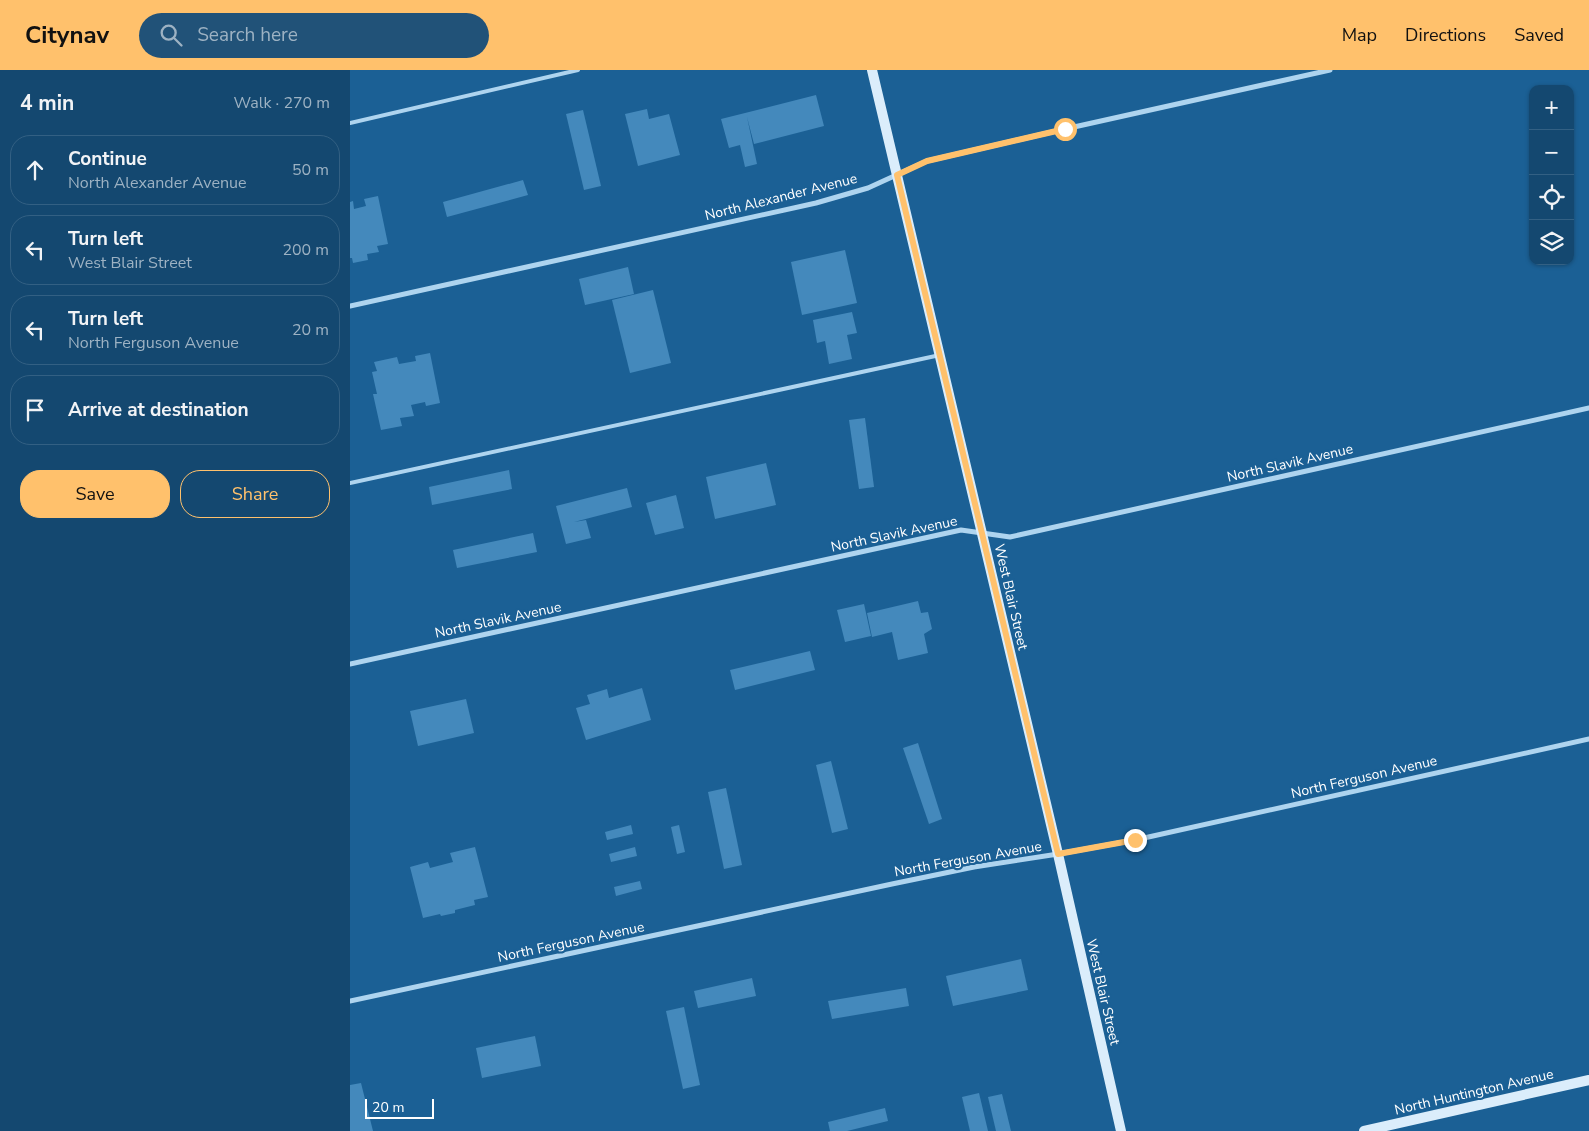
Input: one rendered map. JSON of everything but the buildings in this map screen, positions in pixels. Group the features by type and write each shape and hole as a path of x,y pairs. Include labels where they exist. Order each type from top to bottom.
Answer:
{"street":[{"name":"West Blair Street","path":"872,70 1058,854 1121,1131"},
{"name":"North Alexander Avenue","path":"350,306 816,203 861,190 927,161 1330,70"},
{"name":"North Slavik Avenue","path":"350,664 960,530 1010,537 1589,408"},
{"name":"North Ferguson Avenue","path":"350,1001 974,867 1135,840 1589,739"},
{"name":"North Huntington Avenue","path":"1364,1131 1589,1080"}],"lane":[{"path":"350,123 578,70"},
{"path":"350,483 940,355"}],"route":[{"path":"1065,129 927,161 897,175 1058,854 1135,840"}]}
